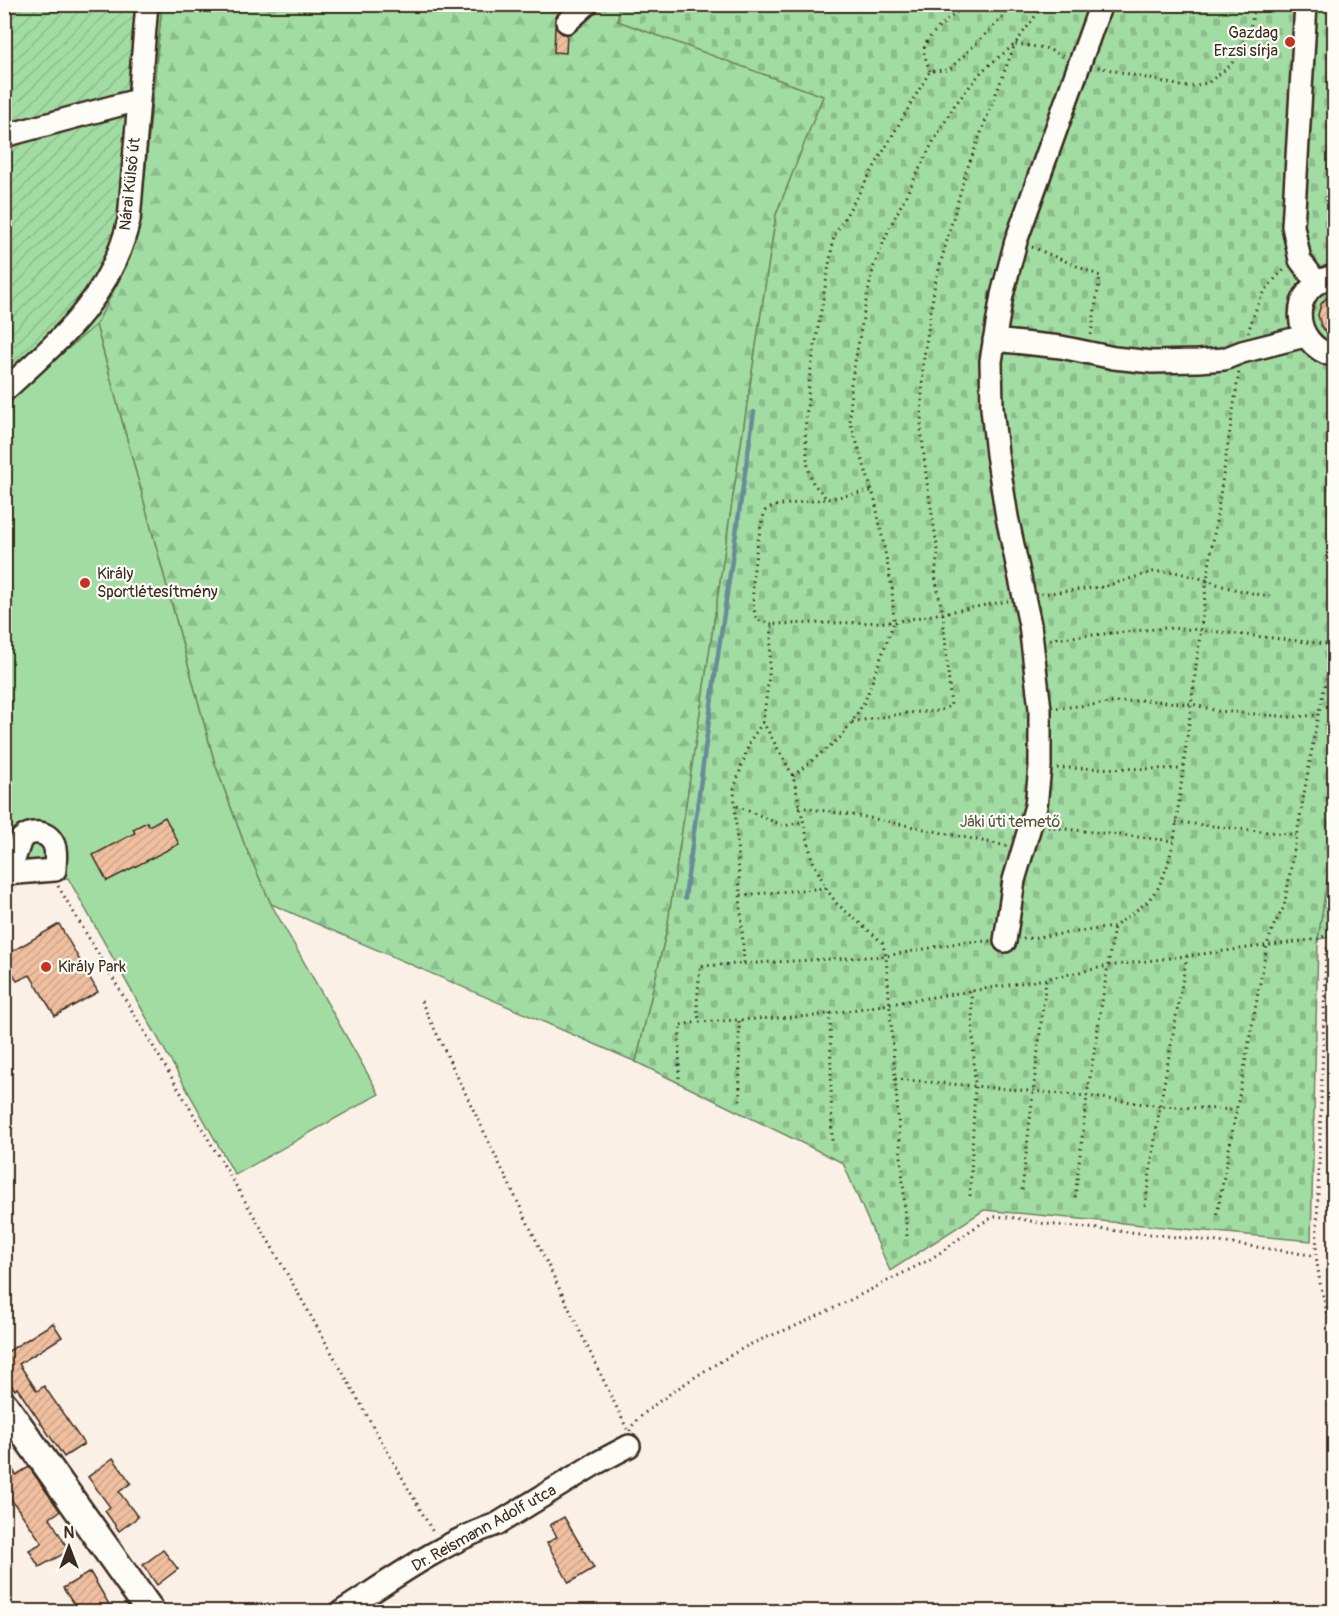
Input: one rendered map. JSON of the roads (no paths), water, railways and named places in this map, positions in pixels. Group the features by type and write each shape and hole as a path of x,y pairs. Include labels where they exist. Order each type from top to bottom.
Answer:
{"main road":[{"path":"4,1405 152,1611"}],"street":[{"name":"Nárai Külső út","path":"4,391 49,350 83,314 109,277 123,246 129,220 147,4"},
{"path":"567,22 587,4"},
{"path":"1005,941 1014,880 1036,806 1040,767 1040,709 1030,625 997,454 992,408 991,362 1002,295 1016,242 1101,4"},
{"path":"1306,4 1293,226 1300,260 1326,279 1307,293 1301,307 1300,322 1305,336 1313,346 1324,353 1335,356"},
{"path":"4,136 138,100"},
{"path":"994,340 1061,347 1152,362 1224,359 1242,352 1305,336"},
{"path":"32,832 44,834 53,842 56,852 52,870 7,874 17,844 26,835 32,832"},
{"name":"Dr. Reismann Adolf utca","path":"341,1611 442,1549 481,1529 497,1524 595,1464 629,1446"}],"waterway":[{"path":"685,898 754,412"}],"place":[{"name":"Gazdag Erzsi sírja","path":"1290,42"},
{"name":"Király Sportlétesítmény","path":"85,583"},
{"name":"Király Park","path":"46,967"}],"park label":[{"name":"Jáki úti temető","path":"1010,822"}]}
